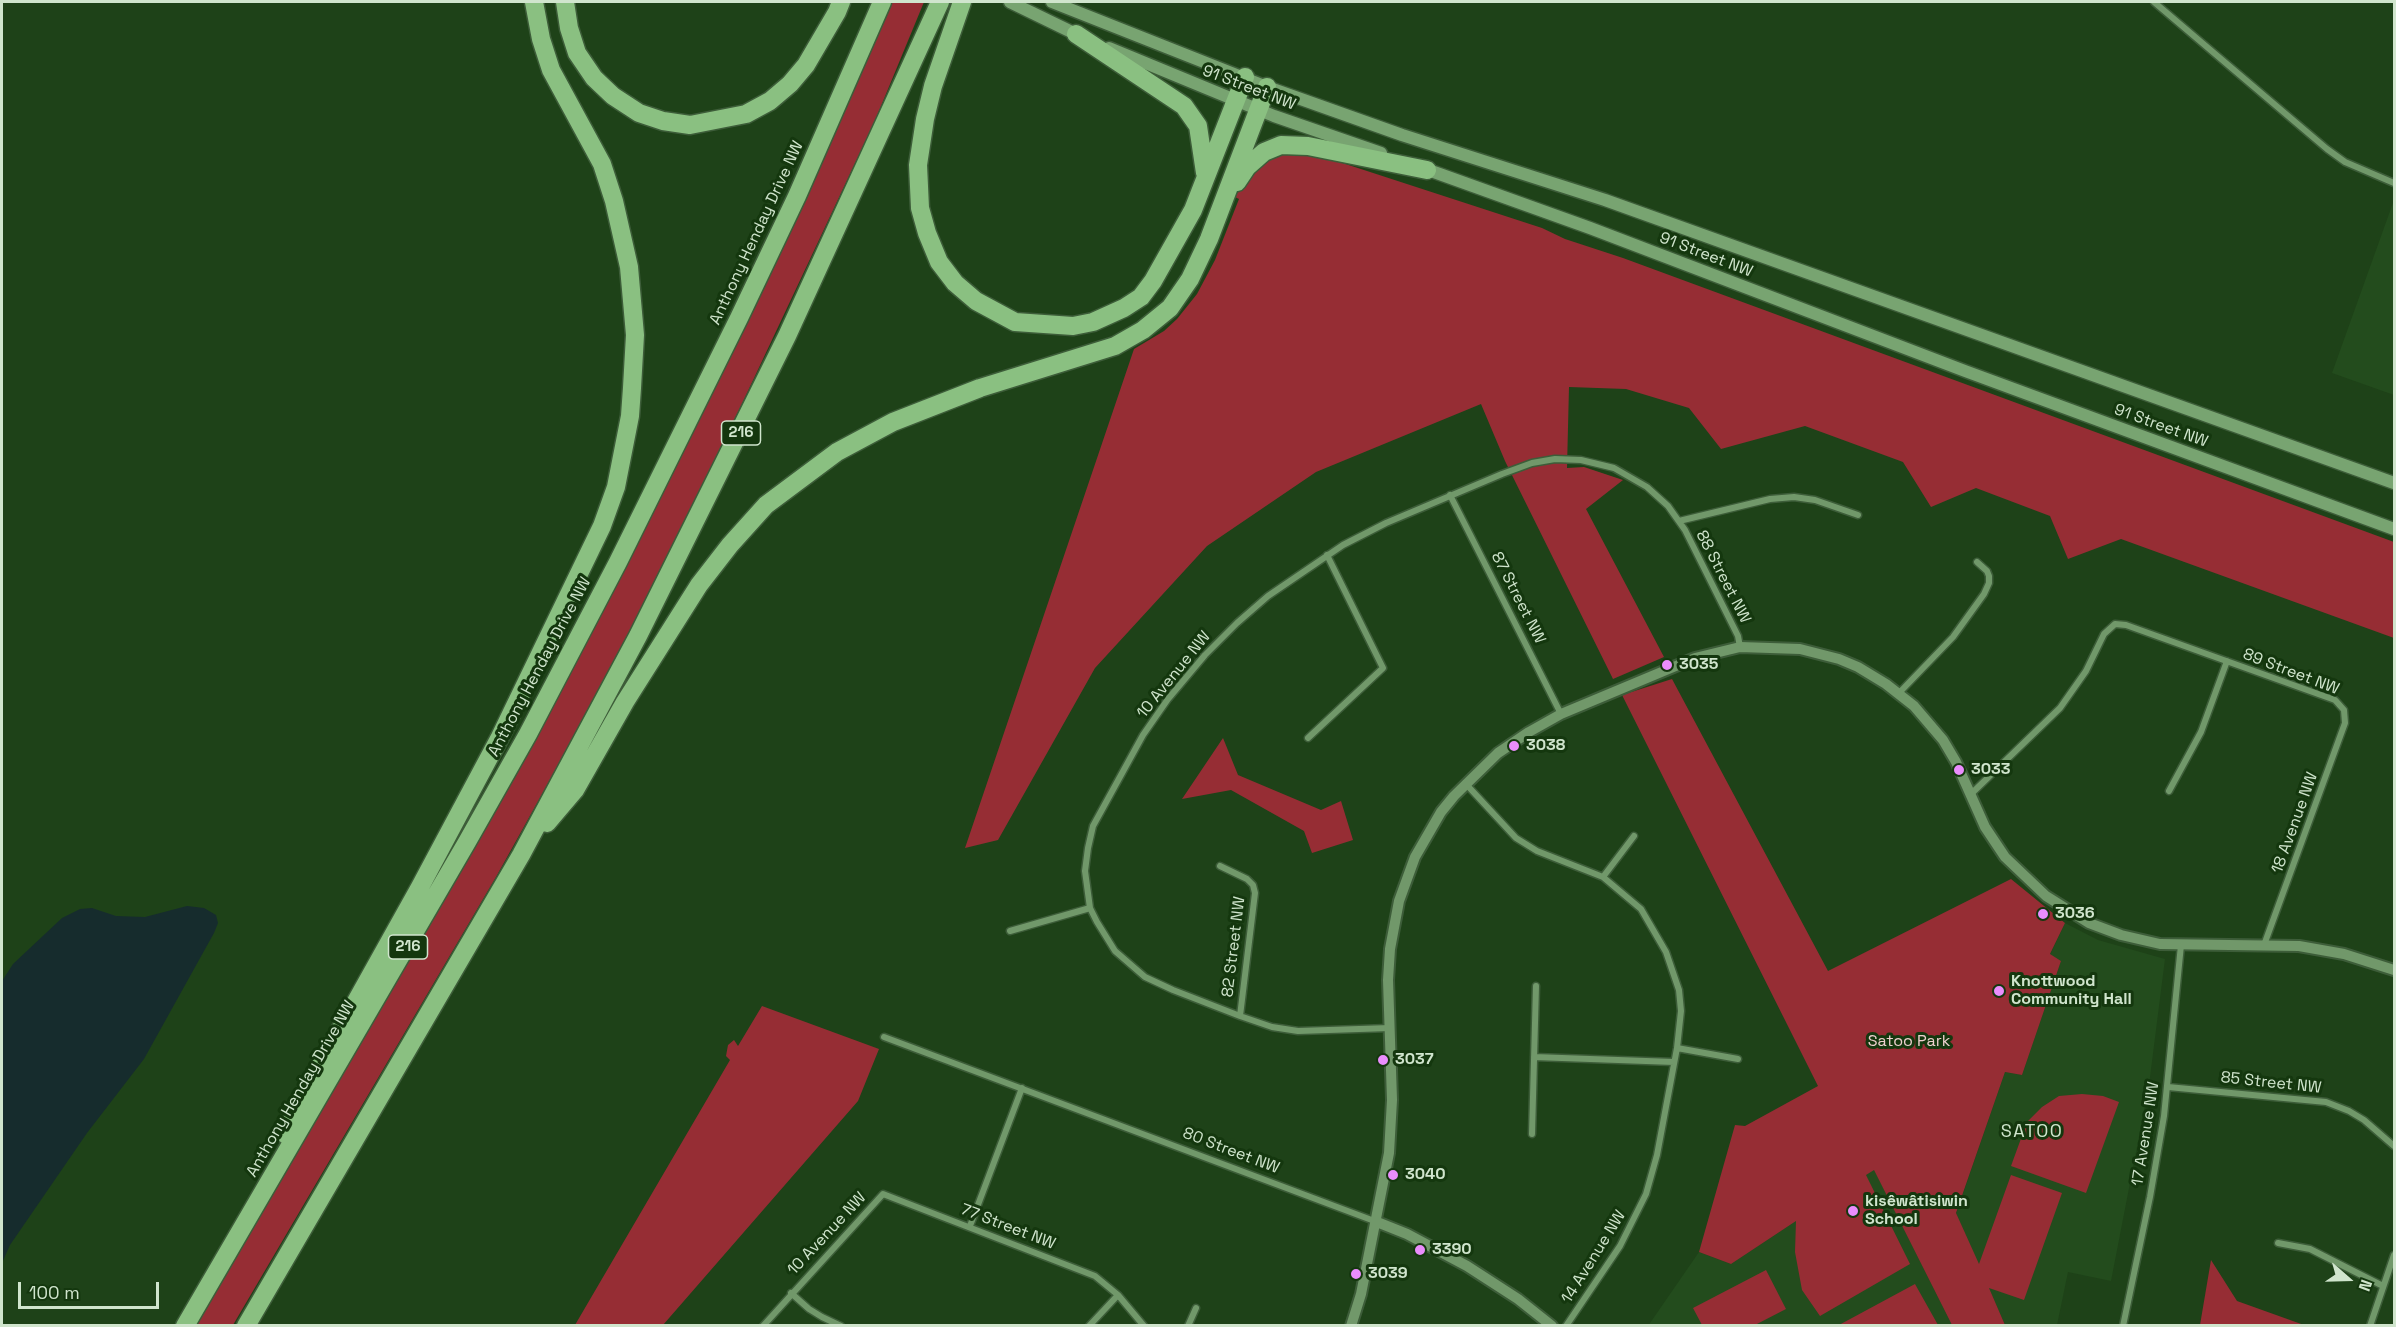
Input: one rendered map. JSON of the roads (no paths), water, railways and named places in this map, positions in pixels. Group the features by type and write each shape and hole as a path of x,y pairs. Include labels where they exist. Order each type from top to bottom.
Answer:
{"highway":[{"path":"257,1203 300,1102 420,887 500,737 602,526 616,487 630,416 632,388 635,335 629,267 615,201 602,164 551,70 540,39 534,2"},
{"path":"565,2 569,28 577,53 594,78 613,96 639,113 663,121 690,125 746,114 770,101 806,65 841,2"},
{"name":"Anthony Henday Drive NW","path":"185,1326 468,842 614,571 797,196 882,2"},
{"name":"216","path":"246,1326 521,855 633,646 738,438 825,255 939,2"},
{"path":"962,2 933,86 925,119 918,165 920,208 939,262 955,283 975,301 1016,322 1073,326 1093,322 1125,308 1141,297 1153,281 1193,210 1245,77"},
{"path":"1076,34 1184,106 1198,126 1206,178"},
{"path":"521,855 575,790 625,702 699,585 766,505 837,452 893,422 980,388 1115,346 1143,330 1170,308 1190,279 1217,218 1267,87"},
{"path":"1217,218 1247,167 1264,152 1281,146 1308,146 1427,170"}],"main road":[{"name":"91 Street NW","path":"1010,2 1076,34 1258,110 1590,228 1965,371 2394,529"},
{"name":"91 Street NW","path":"1052,2 1267,87 1402,135 1605,200 2394,483"}],"street":[{"path":"2154,2 2327,149 2345,162 2392,182"},
{"name":"10 Avenue NW","path":"1088,848 1097,817 1154,718 1183,680 1244,616 1285,583 1327,555 1386,523 1450,495 1532,463 1555,459 1581,460"},
{"name":"88 Street NW","path":"1581,460 1614,468 1658,496 1679,521 1738,636 1740,647"},
{"name":"87 Street NW","path":"1450,495 1561,714"},
{"name":"88 Street NW","path":"1679,521 1770,499 1794,497 1815,500 1858,515"},
{"path":"1308,738 1383,668 1327,555"},
{"path":"1899,693 1953,638 1984,594 1989,583 1989,576 1977,562"},
{"name":"89 Street NW","path":"1970,795 2060,708 2085,671 2104,634 2115,624 2127,625 2328,697 2344,710"},
{"path":"1351,1326 1360,1299 1377,1222 1390,1145 1392,1100 1390,950 1399,901 1410,868 1424,839 1441,812 1465,783 1498,753 1529,732 1561,714 1695,658 1740,647 1779,647 1819,653 1858,667 1899,693 1928,721 1943,740 1995,844 2018,871 2046,896 2077,916 2106,930 2141,941 2181,945 2264,945 2325,950 2366,960 2394,970"},
{"name":"89 Street NW","path":"2169,791 2201,732 2227,661"},
{"name":"18 Avenue NW","path":"2264,945 2345,723 2344,710"},
{"path":"1465,783 1516,838 1537,851 1603,877 1634,836"},
{"name":"82 Street NW","path":"1088,848 1085,871 1090,908 1110,945 1137,971 1173,990 1272,1027 1298,1031 1390,1028"},
{"name":"82 Street NW","path":"1220,866 1247,879 1253,885 1255,893 1240,1016"},
{"name":"14 Avenue NW","path":"1566,1326 1620,1246 1646,1194 1657,1155 1677,1048 1679,990 1666,952 1641,909 1603,877"},
{"path":"1010,931 1090,908"},
{"name":"17 Avenue NW","path":"2123,1326 2148,1207 2168,1087 2181,945"},
{"path":"1532,1134 1536,986"},
{"name":"80 Street NW","path":"884,1037 1407,1234 1467,1266 1518,1299 1552,1326"},
{"path":"1677,1048 1738,1059"},
{"path":"1534,1057 1674,1062"},
{"name":"85 Street NW","path":"2168,1087 2326,1102 2364,1120 2394,1146"},
{"path":"970,1226 1022,1088"},
{"name":"10 Avenue NW","path":"763,1326 883,1194"},
{"name":"77 Street NW","path":"883,1194 1095,1276 1118,1295 1144,1326"},
{"path":"2278,1242 2310,1249 2383,1286"},
{"path":"2370,1326 2394,1255"},
{"name":"10 Avenue NW","path":"791,1293 822,1317 841,1326"},
{"path":"1089,1326 1118,1295"},
{"path":"1188,1326 1197,1308"}],"water":[{"path":"187,906 204,908 216,915 218,923 214,933 144,1059 87,1133 10,1245 2,1263 2,981 13,964 62,918 80,909 92,908 116,916 145,917"}],"place":[{"name":"3035","path":"1667,665"},
{"name":"3038","path":"1514,746"},
{"name":"3033","path":"1959,770"},
{"name":"3036","path":"2043,914"},
{"name":"Knottwood Community Hall","path":"1999,991"},
{"name":"3037","path":"1383,1060"},
{"name":"3040","path":"1393,1175"},
{"name":"kisêwâtisiwin School","path":"1853,1211"},
{"name":"3390","path":"1420,1250"},
{"name":"3039","path":"1356,1274"}],"district":[{"name":"SATOO","path":"2032,1132"}],"park label":[{"name":"Satoo Park","path":"1909,1042"}]}
